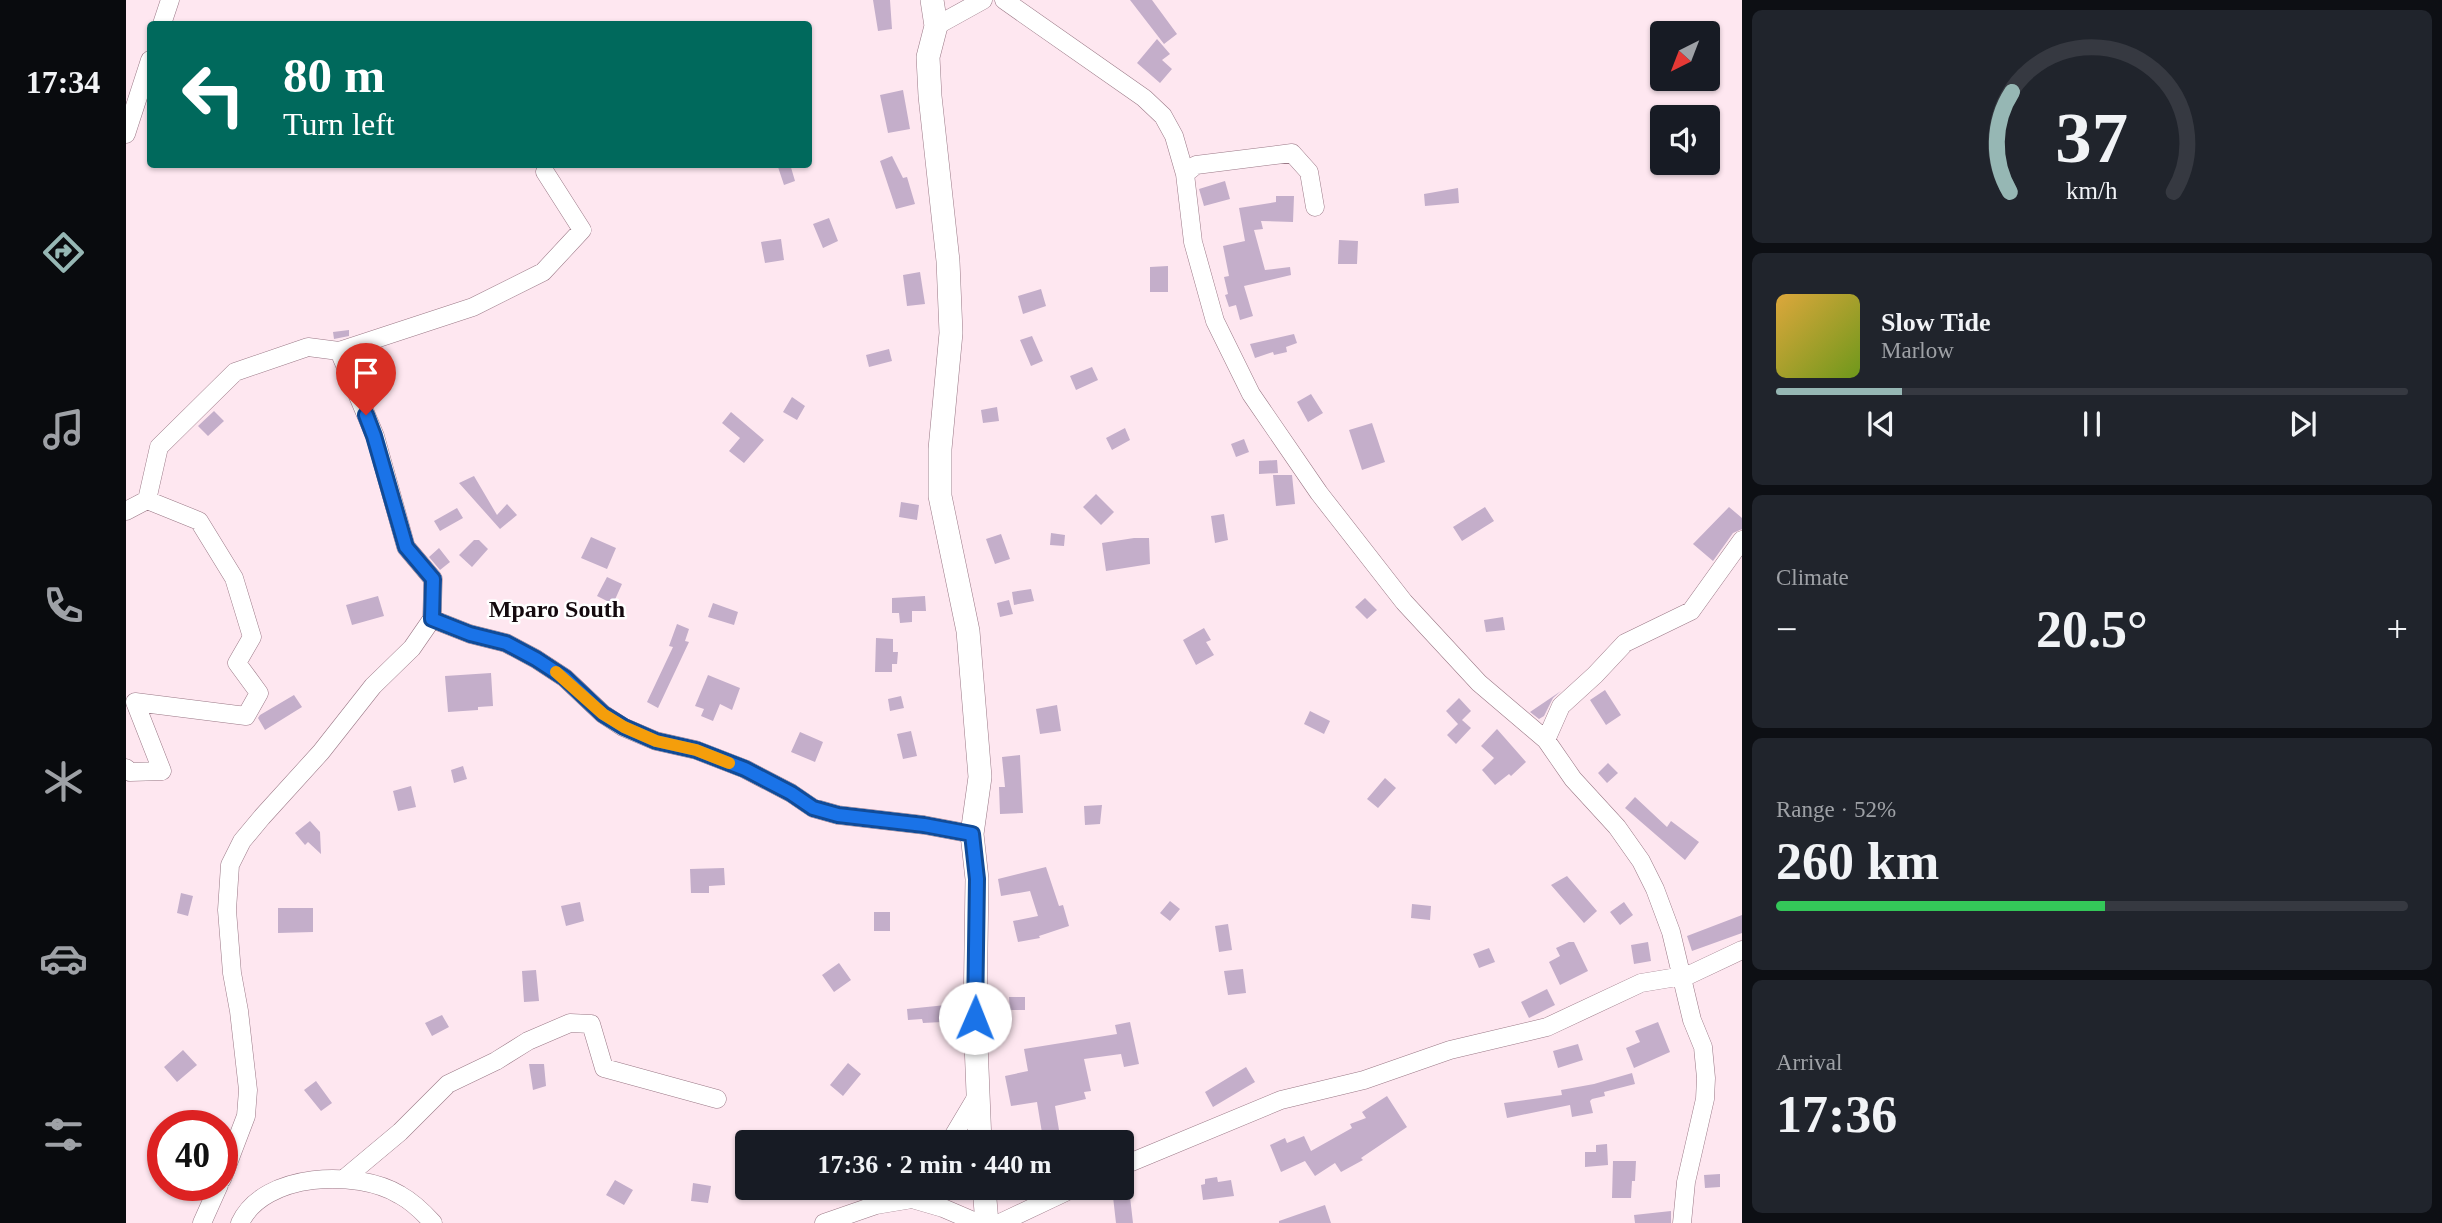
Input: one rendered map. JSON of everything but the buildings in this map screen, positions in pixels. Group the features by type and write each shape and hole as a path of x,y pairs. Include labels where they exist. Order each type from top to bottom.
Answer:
{"street":[{"path":"163,21 170,0"},
{"path":"932,0 936,26 929,57 930,96 948,261 951,333 940,449 940,496 968,631 980,777 972,834 977,879 975,1018 979,1130"},
{"path":"936,26 983,0"},
{"path":"1004,0 1143,98 1163,116 1174,136 1185,174 1193,242 1215,321 1251,394 1319,493 1404,602 1479,683 1546,740 1573,779 1617,827 1641,861 1671,932 1692,1020 1703,1047 1705,1099 1686,1182 1682,1223"},
{"path":"126,134 147,69"},
{"path":"1185,174 1196,164 1293,153 1309,172 1315,207"},
{"path":"126,512 147,500 159,447 235,372 308,347 339,351 473,307 542,272 582,230 545,172"},
{"path":"238,1136 246,1115 248,1090 231,961 227,910 230,865 242,841 261,817 321,752 373,686 412,648 432,619 433,579 406,547 374,436 339,351"},
{"path":"126,768 130,772 162,771 135,702 246,716 259,693 236,663 252,636 234,578 199,521 147,500"},
{"path":"1546,740 1561,706 1625,643 1691,611 1742,540"},
{"path":"432,619 470,634 506,643 536,659 565,678 603,714 624,727 656,741 696,750 745,769 813,808 838,815 924,825 972,834"},
{"path":"1134,1161 1281,1100 1364,1080 1450,1050 1547,1027 1641,983 1689,975 1742,950"},
{"path":"345,1178 400,1132 448,1084 496,1061 528,1041 570,1023 591,1024 604,1068 717,1099"},
{"path":"956,1130 976,1096"},
{"path":"240,1223 244,1214 261,1197 278,1188 345,1178 373,1184 399,1194 421,1209 433,1223"},
{"path":"824,1223 893,1200"},
{"path":"926,1200 978,1223"},
{"path":"985,1200 987,1223"},
{"path":"1000,1223 1049,1200"},
{"path":"202,1223 212,1201"}],"slow traffic":[{"path":"556,672 603,714 624,727 656,741 696,750 729,763"}],"district":[{"name":"Mparo South","path":"557,609"}],"route":[{"path":"366,415 406,547 433,579 432,619 470,634 506,643 536,659 565,678 603,714 624,727 656,741 696,750 745,769 813,808 838,815 924,825 972,834 977,879 975,1018"}]}
